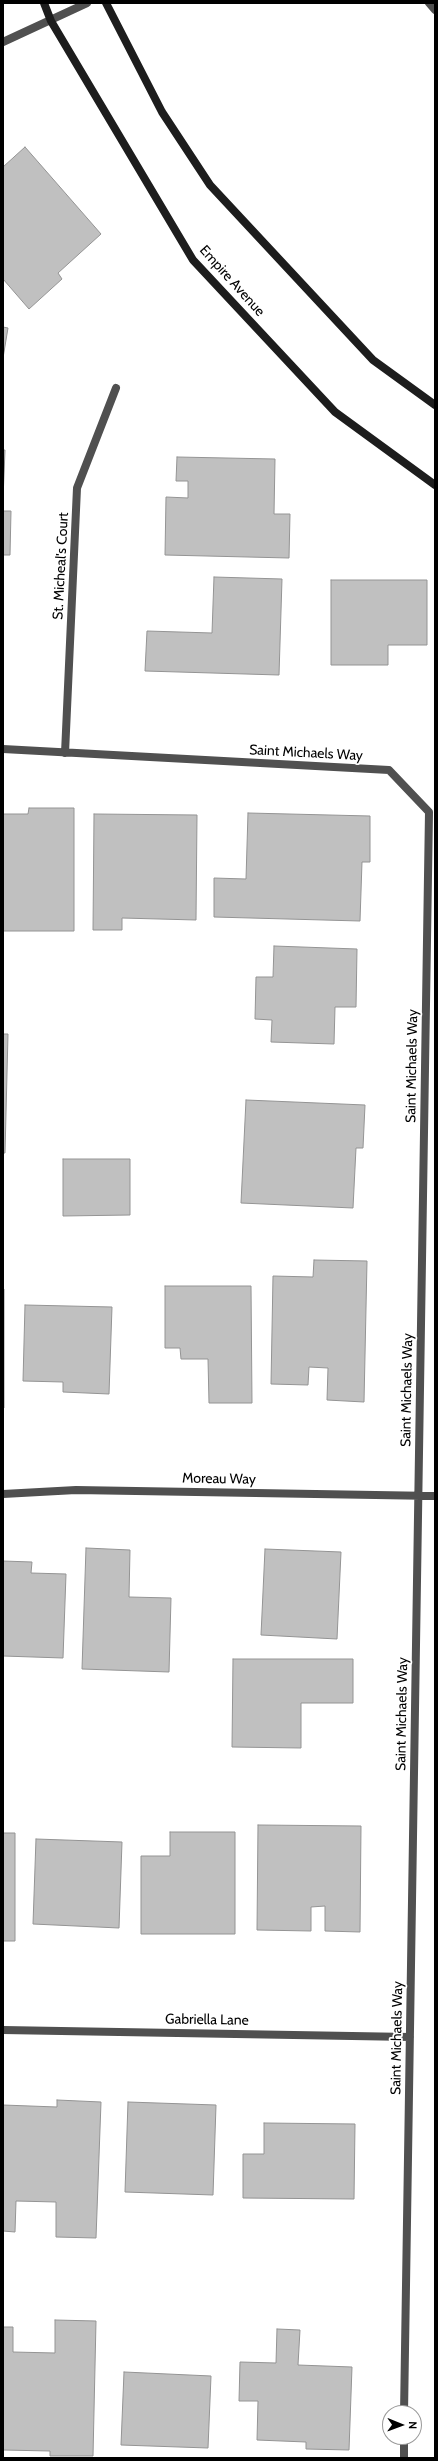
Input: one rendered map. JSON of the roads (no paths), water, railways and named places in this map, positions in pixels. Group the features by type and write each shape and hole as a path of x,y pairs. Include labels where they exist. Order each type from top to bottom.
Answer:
{"street":[{"name":"Empire Avenue","path":"44,3 51,21 193,260 335,412 435,485"},
{"path":"3,42 87,3"},
{"path":"106,3 162,112 210,185 373,360 435,405"},
{"path":"429,3 435,10"},
{"name":"St. Micheal's Court","path":"65,753 77,488 116,388"},
{"name":"Saint Michaels Way","path":"3,749 389,770 429,812 404,2405"},
{"path":"426,1023 435,1023"},
{"name":"Moreau Way","path":"3,1494 76,1490 435,1496"},
{"name":"Gabriella Lane","path":"3,2030 410,2037"},
{"path":"404,2445 404,2458"}]}
